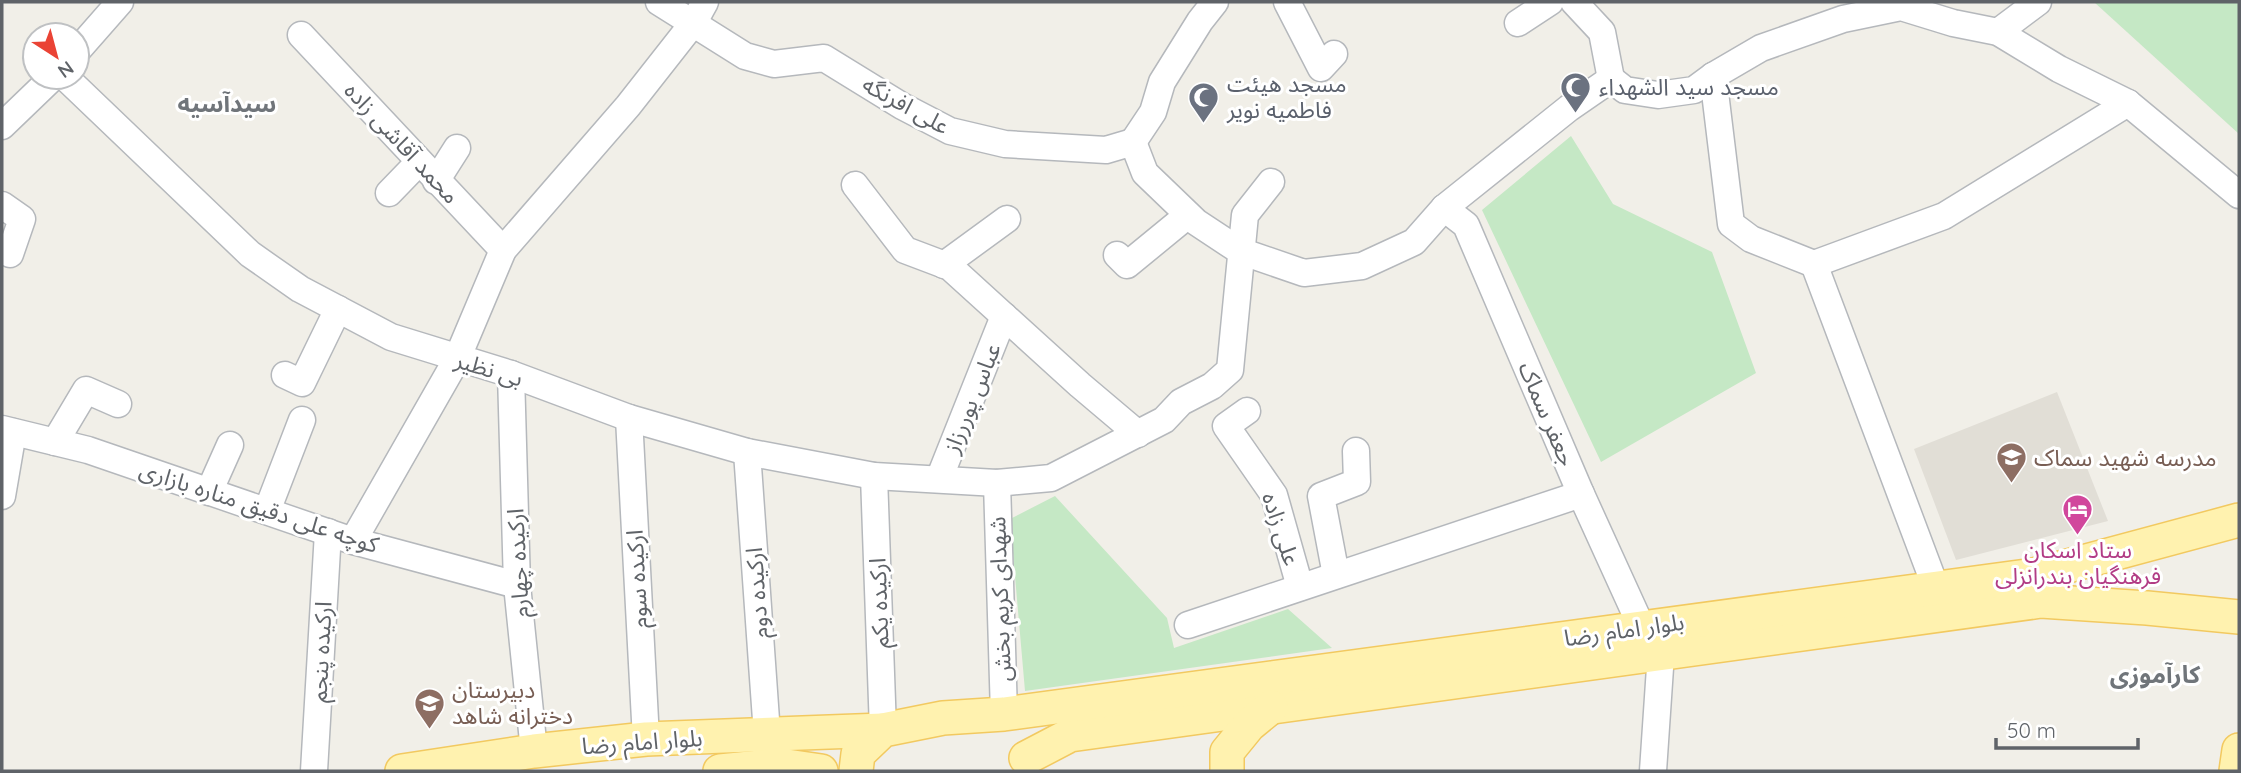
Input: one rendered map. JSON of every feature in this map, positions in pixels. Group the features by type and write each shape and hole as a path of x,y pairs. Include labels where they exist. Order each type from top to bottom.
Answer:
{"main road":[{"name":"بلوار امام رضا","path":"1020,765 1070,735 1271,707 1936,588 2034,575 2239,520"},
{"name":"بلوار امام رضا","path":"402,771 534,751 646,740 883,730 943,718 1004,714 1651,640 2041,601 2239,617"},
{"path":"1227,771 1227,752 1249,725 1271,707"},
{"path":"1004,714 1022,733 1020,765"},
{"path":"856,771 858,754 883,730"},
{"path":"2236,771 2239,750"},
{"name":"بلوار امام رضا","path":"720,771 780,765 821,771"}],"street":[{"path":"91,35 120,2"},
{"name":"علی افرنگه","path":"659,2 699,12 745,56 774,64 824,58 902,106 950,131 1005,144 1106,150 1133,142"},
{"path":"1287,2 1321,68 1334,54"},
{"path":"1518,23 1550,2"},
{"path":"1574,2 1602,32 1611,79 1625,90 1658,95 1694,90 1761,48 1843,19 1901,7 1953,23 1998,32 2059,69 2128,103 2239,195"},
{"path":"1998,32 2038,2"},
{"path":"1200,8 1162,82 1153,112 1133,142 1145,173 1196,222 1240,251 1304,273 1362,266 1413,242 1444,208 1569,108 1611,79"},
{"path":"340,537 457,359 503,250 628,106 699,12"},
{"name":"محمد آقاشی زاده","path":"301,36 503,250"},
{"path":"1713,76 1731,224 1751,239 1814,264 1944,216 2128,103"},
{"path":"2,126 38,91"},
{"name":"بی نظیر","path":"80,91 250,254 300,289 391,337 511,374 629,418 747,452 874,476 997,483 1051,478 1164,420 1181,402 1212,386 1230,370 1240,251"},
{"path":"389,193 428,171 457,148"},
{"path":"1240,251 1245,215 1270,182"},
{"path":"855,185 905,250 950,267 1138,434"},
{"path":"2,205 22,219 10,254"},
{"name":"جعفر سماک","path":"1444,208 1466,225 1581,494 1651,640"},
{"path":"1116,255 1127,265 1188,215"},
{"path":"944,265 1007,219"},
{"path":"1814,264 1936,588"},
{"path":"285,375 302,383 338,309"},
{"name":"عباس پوررزاز","path":"939,479 1004,316"},
{"name":"ارکیده چهارم","path":"511,374 517,585 534,751"},
{"path":"55,442 86,390 118,404"},
{"name":"علی زاده","path":"1247,411 1226,426 1274,495 1300,587"},
{"name":"ارکیده سوم","path":"629,418 646,740"},
{"path":"267,511 302,420"},
{"path":"2,496 7,430"},
{"name":"کوچه علی دقیق مناره بازاری","path":"7,430 88,450 340,537 517,585"},
{"path":"209,492 230,445"},
{"path":"1336,575 1321,496 1357,482 1356,451"},
{"name":"ارکیده دوم","path":"747,452 768,734"},
{"name":"ارکیده یکم","path":"874,476 883,730"},
{"name":"شهدای کریم بخش","path":"997,483 1004,714"},
{"path":"1188,625 1581,494"},
{"name":"ارکیده پنجم","path":"314,771 340,537"},
{"path":"1651,640 1653,771"}],"shaded area":[{"name":"مدرسه شهید سماک","path":"2057,392 2108,521 1956,560 1914,449"}],"green space":[{"path":"2094,2 2239,2 2239,134"},
{"path":"1571,136 1613,204 1712,252 1756,373 1601,462 1482,210"},
{"path":"1055,496 1167,618 1174,648 1288,609 1332,648 1025,691 1010,519"}],"place":[{"name":"مسجد سید الشهداء","path":"1576,114"},
{"name":"مسجد هیئت فاطمیه نویر","path":"1204,124"},
{"name":"مدرسه شهید سماک","path":"2011,485"},
{"name":"ستاد اسکان فرهنگیان بندرانزلی","path":"2078,536"},
{"name":"دبیرستان دخترانه شاهد","path":"429,730"}],"district":[{"name":"سیدآسیه","path":"227,104"},
{"name":"کارآموزی","path":"2155,675"}]}
